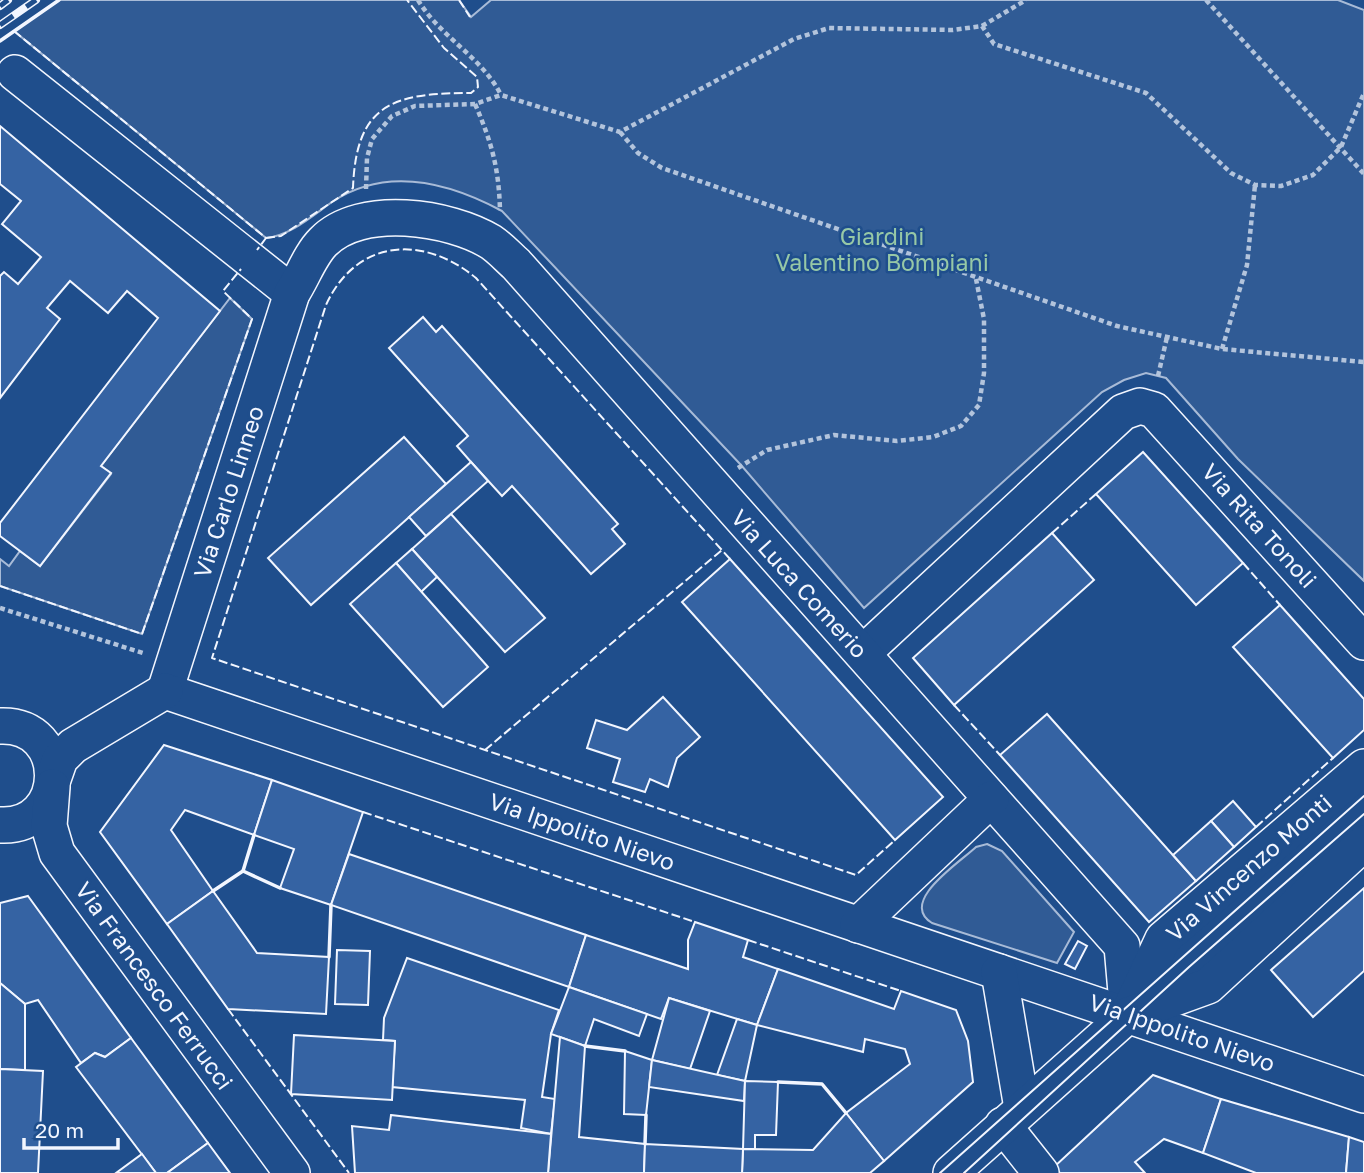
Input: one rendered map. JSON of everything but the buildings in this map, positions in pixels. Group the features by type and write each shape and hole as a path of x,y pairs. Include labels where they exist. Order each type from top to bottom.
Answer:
{"street":[{"path":"15,73 292,293"},
{"name":"Via Carlo Linneo","path":"165,691 292,293 323,242 346,228 372,220 401,217"},
{"name":"Via Luca Comerio","path":"401,217 462,229 492,243 516,264 1122,946 1128,1015"},
{"path":"863,653 1123,412 1155,397"},
{"name":"Via Rita Tonoli","path":"1155,397 1364,642"},
{"name":"Via Francesco Ferrucci","path":"0,825 14,824 36,814 46,802 60,759 73,746 165,691"},
{"name":"Via Ippolito Nievo","path":"165,691 1364,1095"},
{"name":"Via Francesco Ferrucci","path":"4,725 27,732 41,742 50,755 53,783 49,826 57,853 292,1173"},
{"name":"Via Vincenzo Monti","path":"1128,1015 1163,939 1364,767"},
{"path":"858,925 991,799"},
{"path":"1128,1015 1364,805"},
{"name":"Via Vincenzo Monti","path":"951,1173 1128,1015 1208,986 1364,843"},
{"path":"999,972 1013,1117 1041,1173"}],"path":[{"path":"418,0 442,30 494,81 501,95"},
{"path":"620,132 794,39 829,28 953,30 982,26 1026,0"},
{"path":"1206,0 1364,174"},
{"path":"982,26 993,44 1146,93 1231,173 1255,185 1281,186 1313,175 1341,147 1364,93"},
{"path":"367,192 367,158 372,139 392,116 415,106 475,104 501,95 620,132 638,153 662,168 1117,326 1222,349 1364,362"},
{"path":"475,104 492,143 498,173 500,215"},
{"path":"1222,349 1247,265 1255,185"},
{"path":"736,470 767,450 834,435 897,441 933,437 961,426 979,405 984,373 984,320 976,279"},
{"path":"1155,397 1167,337"},
{"path":"0,608 129,651 146,653 152,650"}],"green space":[{"name":"Giardini Valentino Bompiani","path":"59,0 459,0 471,17 491,0 1338,0 1364,10 1364,581 1238,459 1166,378 1146,373 1124,380 1102,392 864,608 741,465 502,211 460,192 439,186 395,181 353,191 293,229 266,238 14,31"},
{"path":"230,298 252,319 142,634 0,586 0,559 9,566 20,551 40,566 111,474 101,466"},
{"path":"987,844 1002,851 1074,932 1057,963 932,923 923,914 922,905 926,894 935,883 976,847"}],"tram line":[{"path":"940,1173 1364,796"},
{"path":"964,1173 1189,967 1364,814"}],"railway":[{"path":"0,6 8,0"},
{"path":"0,25 36,0"}],"fence":[{"path":"266,238 281,236 353,188 362,137 371,121 384,109 420,96 471,93 478,87 477,77 444,48 407,0"},
{"path":"459,0 470,17"},
{"path":"14,31 266,238 257,250"},
{"path":"730,559 476,278 456,264 434,254 392,250 373,256 355,267 339,283 326,305 212,658 856,875 895,840"},
{"path":"0,586 142,634 252,319 223,291 241,269"},
{"path":"1052,533 1096,494"},
{"path":"485,750 722,550"},
{"path":"1243,563 1280,605"},
{"path":"954,705 1000,755"},
{"path":"1256,827 1333,758"},
{"path":"363,812 695,922"},
{"path":"748,940 901,991"},
{"path":"228,1009 349,1173"}],"wall":[{"path":"0,41 59,0"},
{"path":"243,871 254,835"},
{"path":"213,891 243,871 280,888"},
{"path":"329,957 331,905"},
{"path":"585,1046 625,1051"},
{"path":"778,1082 822,1084 846,1113"},
{"path":"645,1144 646,1115"}]}
